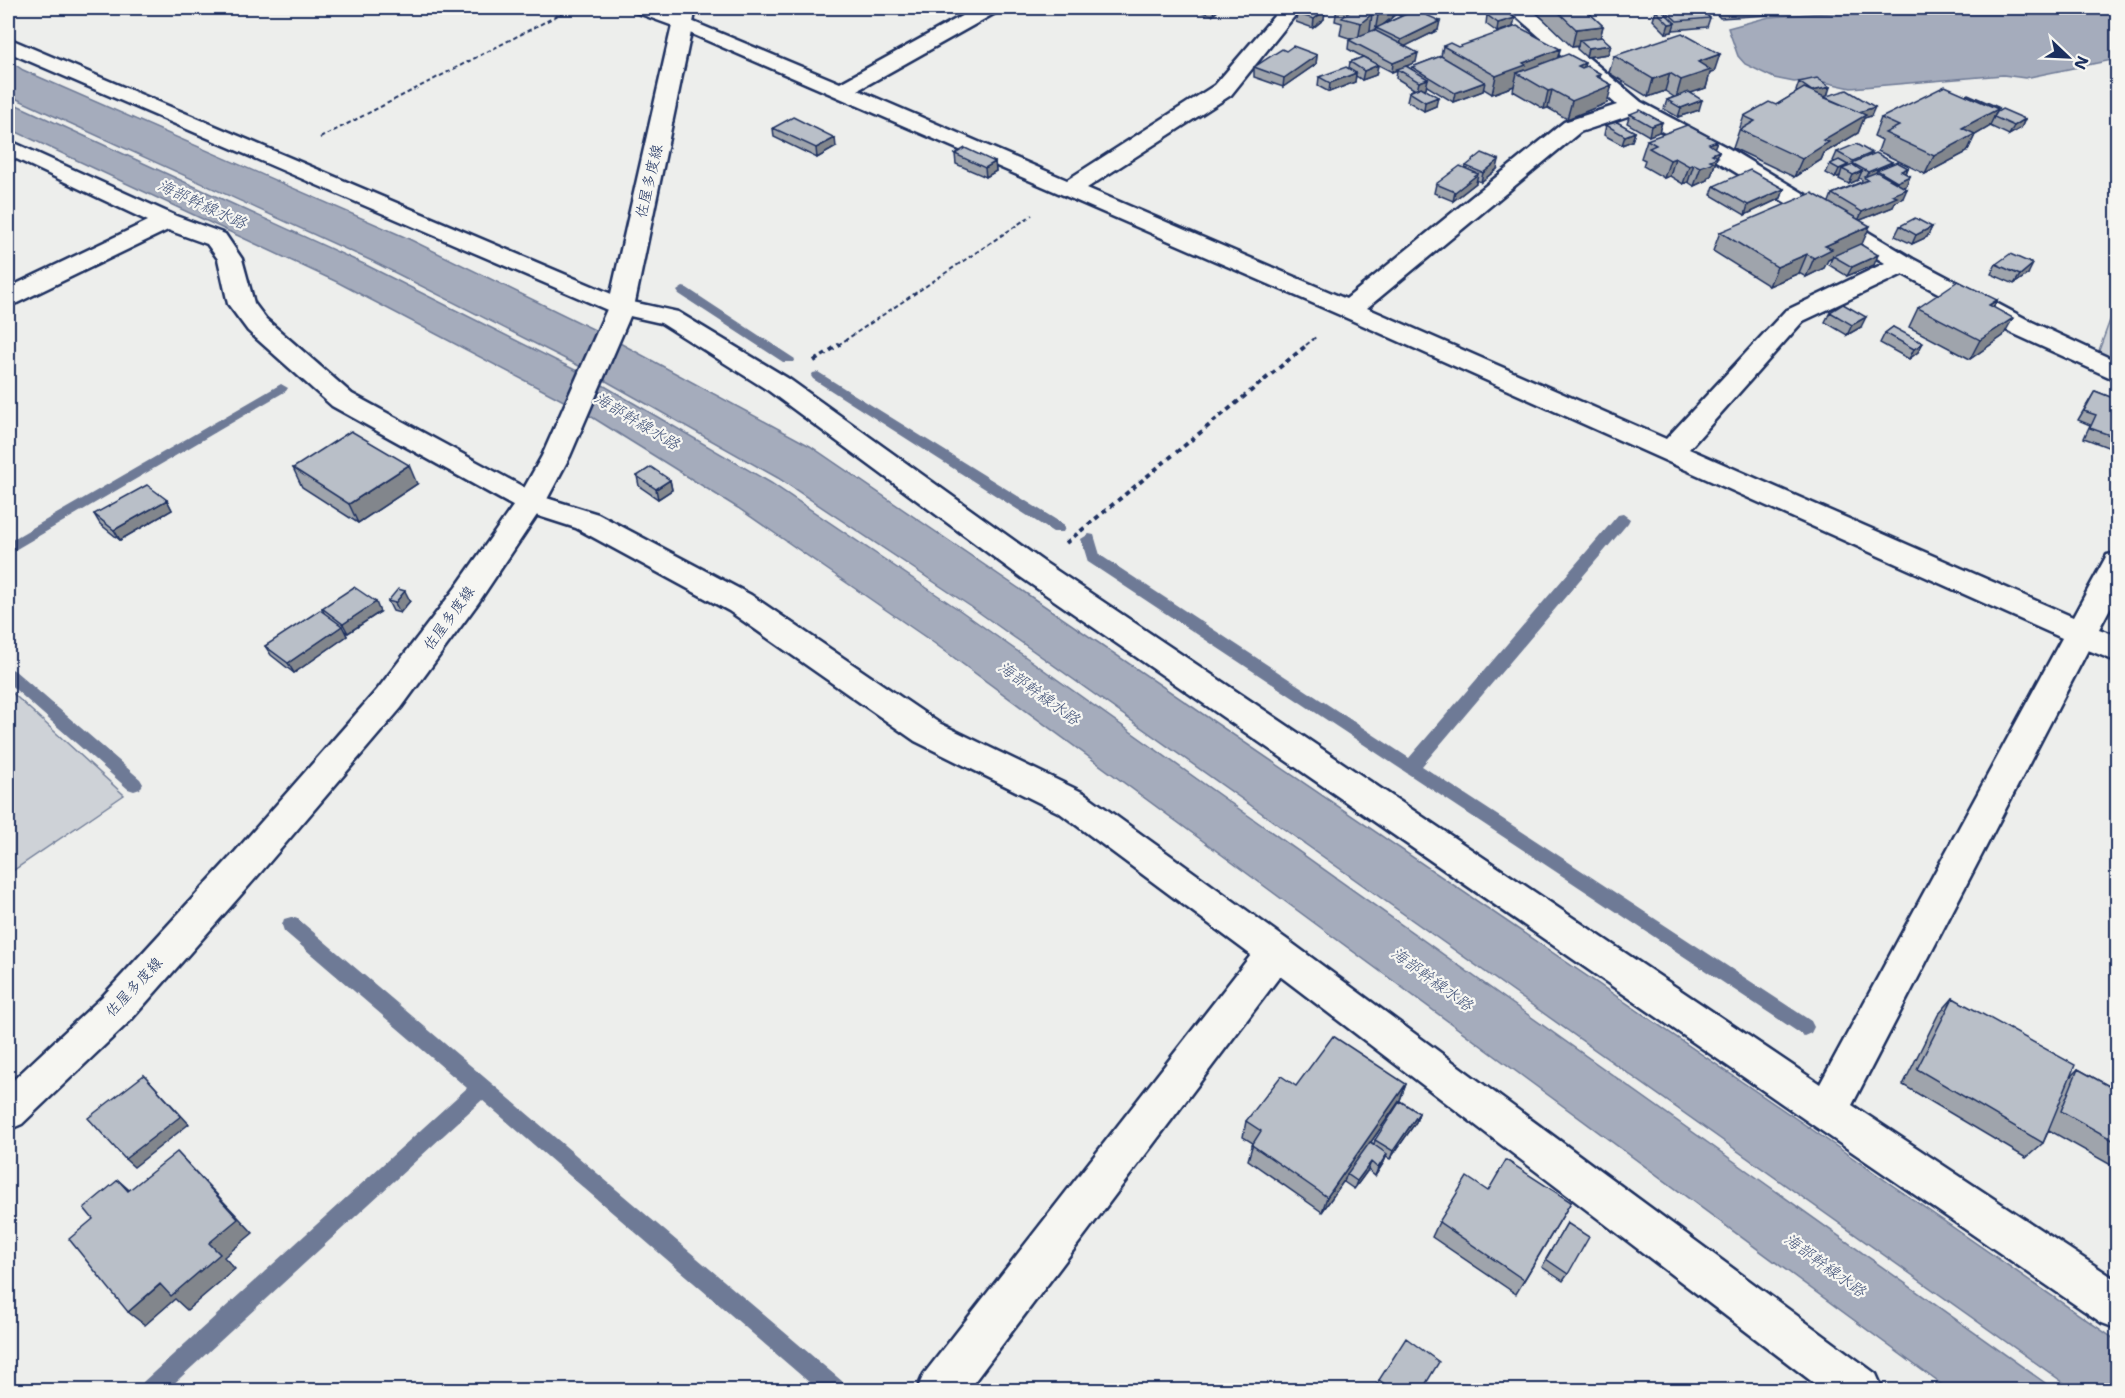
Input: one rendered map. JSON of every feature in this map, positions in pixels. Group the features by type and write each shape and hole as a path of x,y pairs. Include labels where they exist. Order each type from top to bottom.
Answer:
{"street":[{"path":"642,8 685,15 839,92 1348,310 2118,650"},
{"path":"839,92 990,8"},
{"path":"1068,190 1223,90 1291,8"},
{"path":"1517,8 1633,107 1720,153 1904,264 2021,327 2118,373"},
{"name":"佐屋多度線","path":"8,1111 116,1009 248,862 389,699 467,596 530,503 556,456 621,306 685,15"},
{"path":"8,45 621,306 669,317 779,385 1033,570 1827,1112 2118,1307"},
{"path":"1348,310 1572,127 1633,107"},
{"path":"8,147 167,221 216,239 230,259 241,304 258,325 342,400 530,503 587,521 740,603 927,732 1072,803 1276,952 1860,1390"},
{"path":"8,298 167,221"},
{"path":"1670,452 1794,316 1904,264"},
{"path":"1827,1112 2118,563"},
{"path":"940,1390 1276,952"}],"path":[{"path":"276,160 572,8"},
{"path":"779,385 1068,190"},
{"path":"1033,570 1348,310"}],"shaded area":[{"path":"2117,301 2117,365 2097,356"},
{"path":"8,689 124,795 8,874"}],"water":[{"path":"1864,8 2117,8 2117,59 2025,78 2003,75 1851,88 1815,80 1794,82 1774,78 1745,64 1738,56 1728,28 1769,17"},
{"path":"8,60 23,70 407,238 605,335 810,446 1814,1131 2117,1341 2117,1390 2074,1390 970,606 778,478 583,368 372,261 8,95"},
{"name":"海部幹線水路","path":"8,101 366,265 589,377 771,483 961,611 2055,1390 1949,1390 934,643 738,508 579,409 337,282 8,128"}],"building":[{"path":"1304,8 1325,10 1314,19 1297,14"},
{"path":"1354,8 1386,8 1378,15 1372,14 1361,23 1342,18"},
{"path":"1554,8 1584,8 1603,26 1576,29"},
{"path":"1663,8 1699,8 1710,18 1677,21"},
{"path":"1415,10 1440,21 1401,40 1376,28"},
{"path":"1662,10 1675,23 1669,24 1656,11"},
{"path":"1504,11 1515,18 1498,23 1487,15"},
{"path":"1517,26 1560,49 1496,76 1443,46 1450,43 1458,47"},
{"path":"1374,30 1418,53 1393,63 1349,40"},
{"path":"1682,33 1720,54 1698,62 1711,70 1681,80 1670,73 1653,79 1614,56"},
{"path":"1602,37 1611,45 1588,48 1579,40"},
{"path":"1293,46 1317,55 1284,78 1254,67 1282,49 1286,51"},
{"path":"1568,54 1585,63 1578,66 1582,68 1587,66 1601,74 1596,76 1612,85 1572,101 1552,90 1548,91 1517,73"},
{"path":"1441,56 1485,82 1455,93 1412,67"},
{"path":"1363,57 1378,65 1364,71 1350,62"},
{"path":"1406,66 1428,79 1419,82 1397,69"},
{"path":"1346,67 1356,73 1330,83 1319,77"},
{"path":"1817,78 1830,87 1812,91 1799,82"},
{"path":"1945,86 1998,109 1962,128 1975,134 1934,156 1885,133 1899,126 1881,118"},
{"path":"1421,87 1438,97 1425,102 1409,92"},
{"path":"1804,88 1866,115 1823,140 1829,142 1802,159 1740,130 1755,121 1744,116 1769,102 1776,105"},
{"path":"1847,90 1875,107 1859,112 1823,97"},
{"path":"1689,92 1702,100 1681,108 1667,100"},
{"path":"1968,94 1998,107 1966,95"},
{"path":"2002,109 2025,119 2014,126 1994,117"},
{"path":"1640,110 1662,122 1651,126 1630,114"},
{"path":"793,117 835,138 816,148 773,128"},
{"path":"1617,122 1635,132 1625,136 1606,125"},
{"path":"1687,125 1717,141 1709,144 1719,151 1712,154 1718,157 1710,160 1714,162 1700,167 1694,164 1689,166 1675,158 1670,160 1649,148 1656,145 1647,140"},
{"path":"1856,144 1872,153 1853,161 1837,152"},
{"path":"965,148 995,162 985,168 955,154"},
{"path":"1482,153 1499,160 1483,173 1466,166"},
{"path":"1876,153 1892,162 1868,172 1852,163"},
{"path":"1839,160 1848,165 1839,169 1830,164"},
{"path":"1897,162 1908,168 1901,171 1910,176 1897,182 1877,170"},
{"path":"1853,165 1862,171 1853,175 1842,169"},
{"path":"1460,166 1478,174 1455,192 1436,184"},
{"path":"1750,170 1784,189 1748,205 1714,186"},
{"path":"1877,172 1907,189 1892,195 1897,197 1862,212 1832,194 1868,180 1864,177"},
{"path":"1812,193 1870,226 1825,246 1832,249 1814,258 1807,254 1777,267 1720,232"},
{"path":"1915,218 1932,227 1916,235 1900,226"},
{"path":"1860,244 1878,255 1852,267 1833,256"},
{"path":"2010,254 2033,264 2020,275 1996,264"},
{"path":"1958,281 1997,300 1989,305 2013,318 1980,340 1918,308"},
{"path":"1843,304 1866,317 1852,325 1830,312"},
{"path":"1893,327 1923,343 1914,349 1885,333"},
{"path":"2095,391 2118,400 2118,438 2090,428 2096,415 2084,411"},
{"path":"351,431 409,465 349,504 293,468"},
{"path":"651,467 670,480 656,489 637,476"},
{"path":"147,485 167,500 114,530 94,514"},
{"path":"354,587 376,602 343,624 322,608"},
{"path":"398,589 405,591 395,603 388,601"},
{"path":"320,610 342,626 288,663 265,646"},
{"path":"1953,998 2075,1065 2043,1143 1917,1069"},
{"path":"1333,1036 1406,1084 1327,1197 1252,1145 1261,1131 1246,1121 1281,1076 1296,1086"},
{"path":"2078,1069 2118,1091 2118,1143 2061,1111"},
{"path":"144,1075 181,1116 125,1159 88,1118"},
{"path":"1400,1101 1419,1113 1393,1151 1375,1140"},
{"path":"1370,1142 1387,1154 1378,1168 1371,1162 1357,1181 1347,1174"},
{"path":"177,1152 238,1219 209,1243 220,1254 171,1296 160,1284 128,1312 69,1239 93,1219 84,1208 118,1180 128,1191"},
{"path":"1506,1160 1571,1202 1524,1280 1439,1222 1467,1177 1488,1191"},
{"path":"1567,1223 1589,1237 1568,1274 1546,1259"},
{"path":"1406,1338 1439,1362 1422,1390 1394,1390 1379,1380"}],"waterway":[{"path":"683,291 788,359"},
{"path":"818,376 1058,528"},
{"path":"8,549 281,388"},
{"path":"1411,767 1623,519"},
{"path":"1089,539 1093,558 1804,1027"},
{"path":"8,674 134,784"},
{"path":"291,925 481,1088"},
{"path":"151,1390 481,1088"},
{"path":"481,1088 835,1390"}]}
